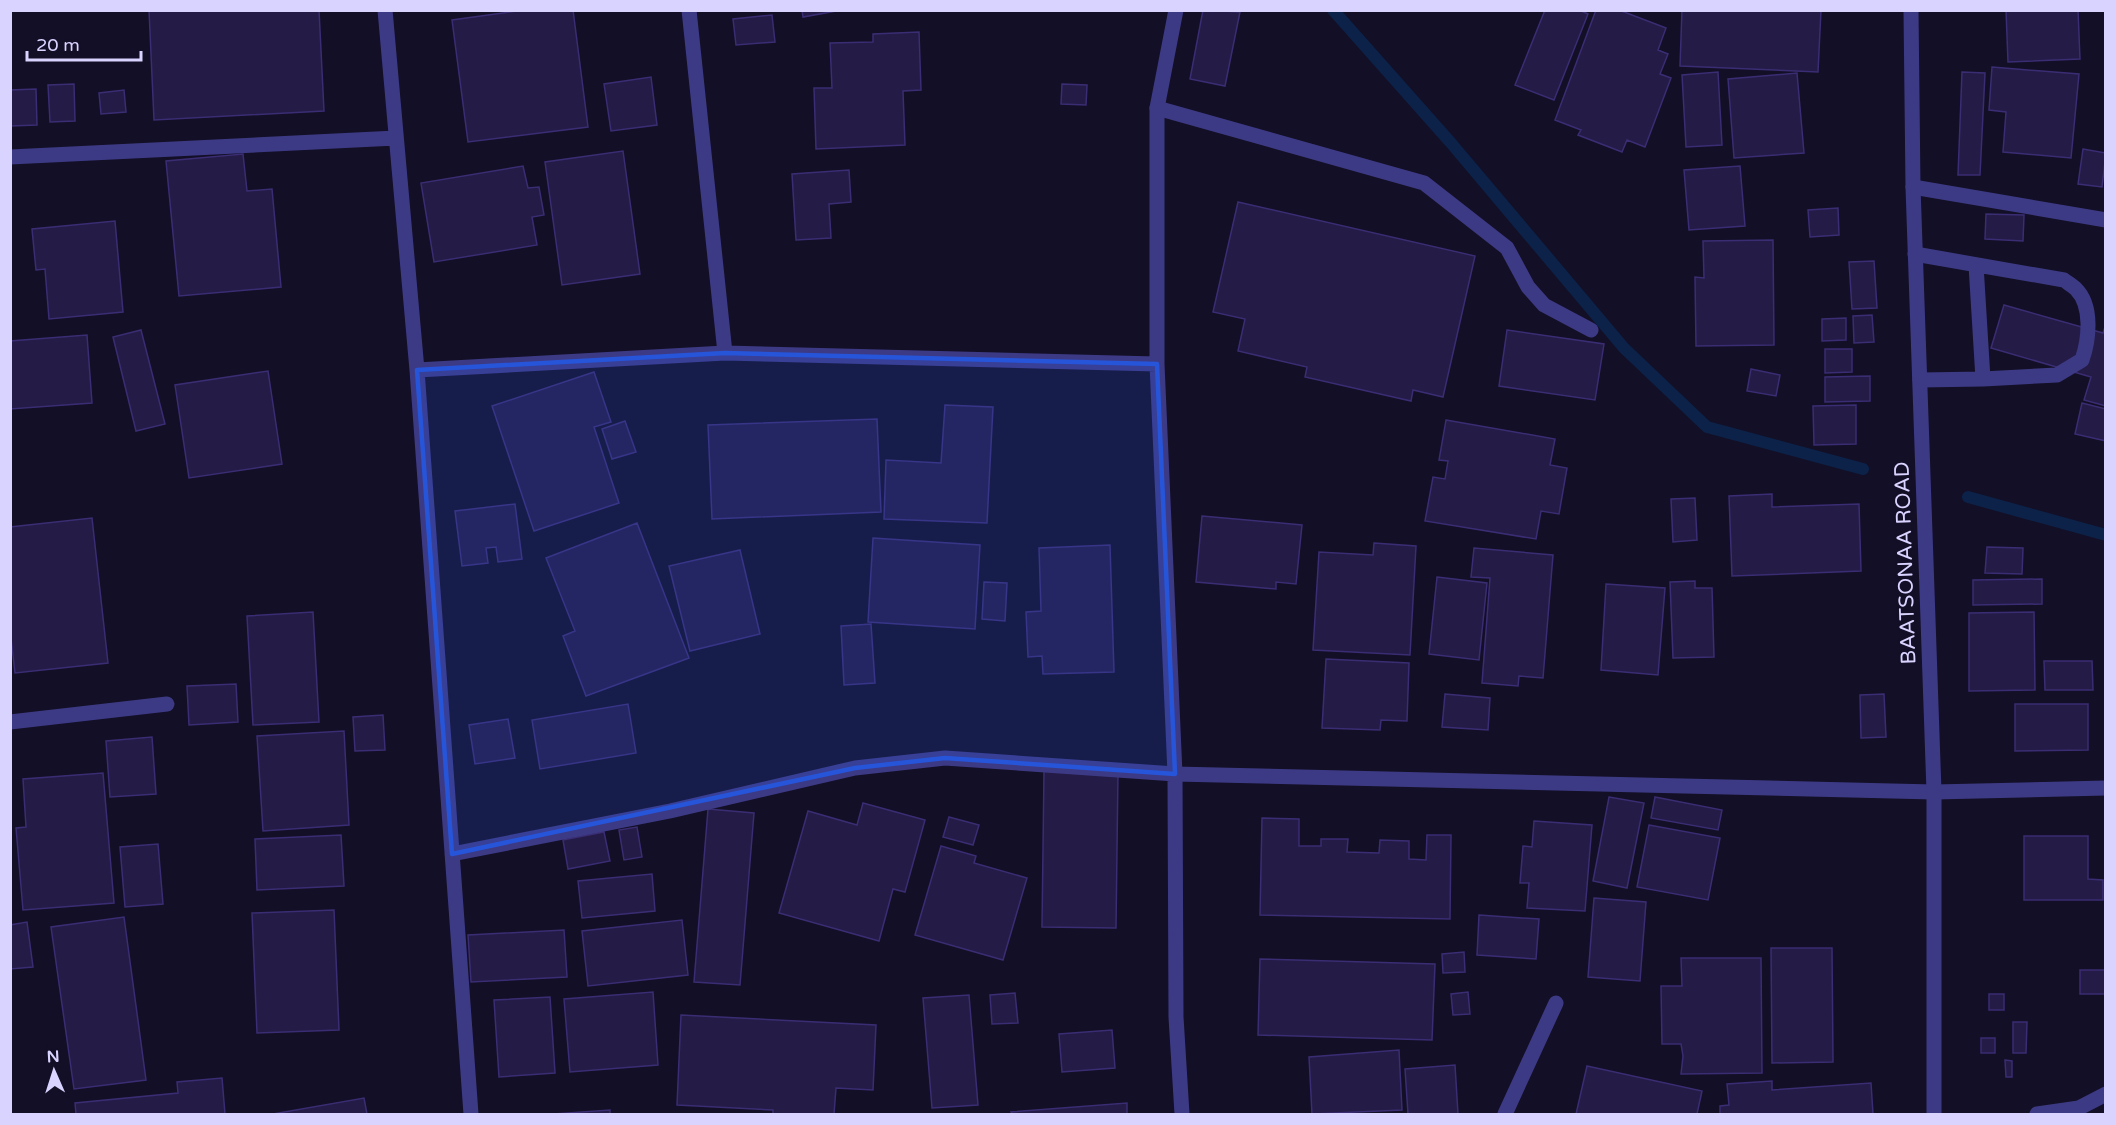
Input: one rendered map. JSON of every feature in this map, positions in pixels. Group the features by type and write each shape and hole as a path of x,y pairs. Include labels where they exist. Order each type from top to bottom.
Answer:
{"street":[{"path":"385,10 417,370 471,1114"},
{"path":"689,10 725,353"},
{"path":"1176,10 1157,108 1157,364 1175,774 1176,1017 1182,1114"},
{"name":"BAATSONAA ROAD","path":"1911,10 1913,187 1934,792 1934,1114"},
{"path":"1157,108 1424,183 1507,248 1528,287 1544,305 1591,330"},
{"path":"10,157 396,138"},
{"path":"1913,187 2106,220"},
{"path":"1915,254 2064,280 2077,290 2086,304 2088,344 2082,360 2056,375 1920,380"},
{"path":"1976,265 1983,379"},
{"path":"417,370 725,353 1157,364"},
{"path":"10,722 167,704"},
{"path":"452,854 670,811 855,768 945,758 1175,774 1934,792 2106,788"},
{"path":"1505,1114 1556,1003"},
{"path":"2037,1114 2079,1108 2106,1094"}],"highlighted area":[{"path":"725,353 1157,364 1175,774 945,758 855,768 452,854 417,370"}],"building":[{"path":"149,10 319,10 324,111 154,120"},
{"path":"524,10 573,10 588,127 468,142 452,20"},
{"path":"802,10 842,10 803,17"},
{"path":"1203,10 1240,12 1225,86 1190,79"},
{"path":"1545,10 1579,10 1588,14 1554,100 1515,85"},
{"path":"1596,10 1619,10 1666,28 1658,50 1668,54 1660,74 1671,78 1645,147 1627,140 1622,152 1578,135 1581,130 1555,120"},
{"path":"1682,10 1821,10 1818,72 1680,66"},
{"path":"2006,10 2078,10 2080,59 2008,62"},
{"path":"772,15 775,42 736,45 733,19"},
{"path":"919,32 921,90 903,91 905,145 816,149 814,88 832,88 830,43 873,42 873,34"},
{"path":"1992,67 2079,74 2071,158 2003,152 2006,112 1989,110"},
{"path":"1718,72 1722,145 1686,147 1682,75"},
{"path":"1962,72 1985,73 1980,175 1958,175"},
{"path":"1797,73 1804,153 1734,158 1728,79"},
{"path":"651,77 657,125 611,131 604,84"},
{"path":"74,84 75,121 50,122 48,85"},
{"path":"1062,84 1087,85 1086,105 1061,104"},
{"path":"36,89 37,125 10,126 10,90"},
{"path":"124,90 126,112 101,114 99,93"},
{"path":"2083,149 2106,153 2102,187 2078,184"},
{"path":"623,151 640,274 562,285 545,162"},
{"path":"243,154 247,191 272,189 281,287 179,296 166,161"},
{"path":"523,166 528,188 539,187 544,215 532,217 537,245 434,262 421,183"},
{"path":"1740,166 1745,226 1689,230 1684,170"},
{"path":"849,170 851,202 829,204 831,238 796,240 792,174"},
{"path":"1238,202 1475,256 1443,397 1413,390 1411,401 1305,377 1307,367 1238,351 1245,319 1213,312"},
{"path":"1838,208 1839,235 1810,237 1808,210"},
{"path":"1986,214 2024,215 2023,241 1985,239"},
{"path":"115,221 123,312 49,319 45,269 36,270 32,229"},
{"path":"1773,240 1774,345 1696,346 1695,277 1704,278 1703,241"},
{"path":"1874,261 1877,308 1852,309 1849,262"},
{"path":"2004,305 2103,333 2106,324 2106,406 2084,400 2091,377 1991,348"},
{"path":"1872,315 1874,342 1854,343 1853,316"},
{"path":"1846,318 1846,340 1822,341 1822,319"},
{"path":"141,330 165,424 136,431 113,337"},
{"path":"1507,330 1604,344 1595,400 1499,386"},
{"path":"87,335 92,403 10,409 10,341"},
{"path":"1825,349 1852,349 1852,372 1825,373"},
{"path":"1751,369 1780,375 1776,396 1747,391"},
{"path":"268,371 282,464 189,478 175,385"},
{"path":"594,372 611,422 594,427 619,503 534,531 492,406"},
{"path":"1870,376 1870,401 1825,402 1825,377"},
{"path":"2082,403 2106,409 2106,441 2075,434"},
{"path":"945,405 993,407 987,523 884,519 886,460 941,463"},
{"path":"1856,405 1856,444 1814,445 1813,406"},
{"path":"877,419 881,512 712,519 708,425"},
{"path":"1446,420 1555,439 1550,465 1567,468 1559,514 1541,511 1536,539 1425,521 1433,477 1445,479 1448,461 1439,460"},
{"path":"625,421 636,452 612,459 602,429"},
{"path":"1772,494 1772,507 1859,504 1861,571 1732,576 1729,496"},
{"path":"1695,498 1697,540 1673,542 1671,499"},
{"path":"515,504 522,559 498,562 496,547 486,548 488,563 462,566 455,511"},
{"path":"1202,516 1302,525 1296,584 1276,582 1276,589 1196,582"},
{"path":"92,518 108,663 15,673 10,629 10,527"},
{"path":"637,523 689,658 586,696 563,636 575,631 546,558"},
{"path":"873,538 980,545 975,629 868,622"},
{"path":"1374,543 1416,546 1410,655 1313,650 1319,552 1373,555"},
{"path":"1110,545 1114,672 1043,674 1042,656 1028,657 1026,612 1041,611 1039,548"},
{"path":"1987,547 2023,548 2022,574 1985,573"},
{"path":"1474,548 1553,555 1543,678 1519,676 1518,686 1482,683 1490,578 1471,577"},
{"path":"740,550 760,634 690,651 669,566"},
{"path":"1437,577 1487,583 1479,660 1429,654"},
{"path":"2042,579 2042,604 1973,605 1973,580"},
{"path":"1695,581 1695,588 1712,588 1714,657 1673,658 1670,582"},
{"path":"984,582 1007,583 1005,621 982,619"},
{"path":"1606,584 1665,588 1658,675 1601,670"},
{"path":"313,612 319,722 253,725 247,616"},
{"path":"2034,612 2035,690 1969,691 1969,613"},
{"path":"871,624 875,683 844,685 841,626"},
{"path":"1326,659 1409,663 1407,721 1381,720 1380,730 1322,728"},
{"path":"2044,661 2092,661 2093,690 2045,690"},
{"path":"236,684 238,722 189,725 187,686"},
{"path":"1445,694 1490,698 1488,730 1442,727"},
{"path":"1884,694 1886,737 1861,738 1860,695"},
{"path":"628,704 636,753 540,769 532,720"},
{"path":"2015,704 2088,704 2088,750 2015,751"},
{"path":"383,715 385,750 355,751 353,717"},
{"path":"508,719 515,758 475,764 469,725"},
{"path":"344,731 349,825 263,831 257,736"},
{"path":"152,737 156,794 110,797 106,741"},
{"path":"1044,771 1118,772 1116,928 1042,927"},
{"path":"103,773 114,903 23,910 16,828 26,827 23,779"},
{"path":"1609,797 1644,803 1627,888 1593,881"},
{"path":"1655,797 1722,810 1718,830 1651,818"},
{"path":"863,803 925,820 905,892 893,889 879,941 779,913 808,811 857,825"},
{"path":"708,809 754,813 740,985 694,982"},
{"path":"949,817 979,825 973,845 943,837"},
{"path":"1262,818 1299,819 1299,846 1321,846 1321,839 1348,839 1347,852 1379,853 1380,840 1409,841 1409,859 1426,860 1427,835 1451,835 1450,919 1260,915"},
{"path":"1534,821 1592,825 1585,911 1527,908 1529,883 1520,883 1523,846 1532,847"},
{"path":"1649,825 1720,838 1708,900 1637,887"},
{"path":"637,827 642,857 624,860 619,830"},
{"path":"604,832 610,861 568,869 563,840"},
{"path":"341,835 344,886 257,890 255,839"},
{"path":"2024,836 2088,836 2088,879 2103,880 2103,900 2024,900"},
{"path":"158,844 163,904 125,907 120,847"},
{"path":"941,846 976,856 974,863 1027,878 1003,960 915,935"},
{"path":"652,874 655,911 582,918 578,881"},
{"path":"1594,898 1646,902 1640,981 1588,977"},
{"path":"334,910 339,1030 257,1033 252,913"},
{"path":"1479,915 1539,919 1536,959 1477,955"},
{"path":"124,917 146,1080 74,1089 51,927"},
{"path":"682,920 688,975 588,986 582,931"},
{"path":"27,922 33,967 10,969 10,925"},
{"path":"564,930 567,977 471,982 468,935"},
{"path":"1771,948 1832,948 1833,1062 1772,1063"},
{"path":"1464,952 1465,972 1443,973 1442,954"},
{"path":"1681,958 1761,958 1762,1073 1681,1074 1683,1056 1681,1044 1662,1044 1661,986 1682,986"},
{"path":"1260,959 1435,964 1432,1040 1258,1035"},
{"path":"2080,970 2106,970 2106,994 2080,994"},
{"path":"653,992 658,1065 570,1072 564,999"},
{"path":"1468,992 1470,1014 1453,1015 1451,994"},
{"path":"1015,993 1018,1023 992,1024 990,995"},
{"path":"1989,994 2004,994 2004,1010 1989,1010"},
{"path":"969,995 978,1105 932,1108 923,998"},
{"path":"550,997 555,1073 499,1077 494,1000"},
{"path":"681,1015 876,1025 873,1090 836,1088 834,1114 773,1114 773,1110 677,1105"},
{"path":"2013,1022 2027,1022 2026,1053 2013,1053"},
{"path":"1112,1030 1115,1068 1062,1072 1059,1034"},
{"path":"1981,1038 1995,1038 1995,1053 1981,1053"},
{"path":"1399,1050 1402,1110 1312,1114 1309,1057"},
{"path":"2005,1060 2012,1061 2012,1077 2006,1077"},
{"path":"1455,1065 1458,1114 1408,1114 1405,1069"},
{"path":"1587,1066 1702,1091 1697,1114 1576,1114"},
{"path":"222,1078 225,1114 76,1114 75,1103 178,1093 177,1082"},
{"path":"1772,1081 1772,1090 1871,1083 1873,1114 1720,1114 1720,1106 1729,1105 1727,1084"},
{"path":"364,1098 367,1114 273,1114"},
{"path":"1127,1103 1127,1114 1012,1114 1011,1112"},
{"path":"610,1110 610,1114 553,1114"}],"waterway":[{"path":"1333,10 1451,143 1624,348 1707,427 1863,469"},
{"path":"1968,497 2106,535"}]}
